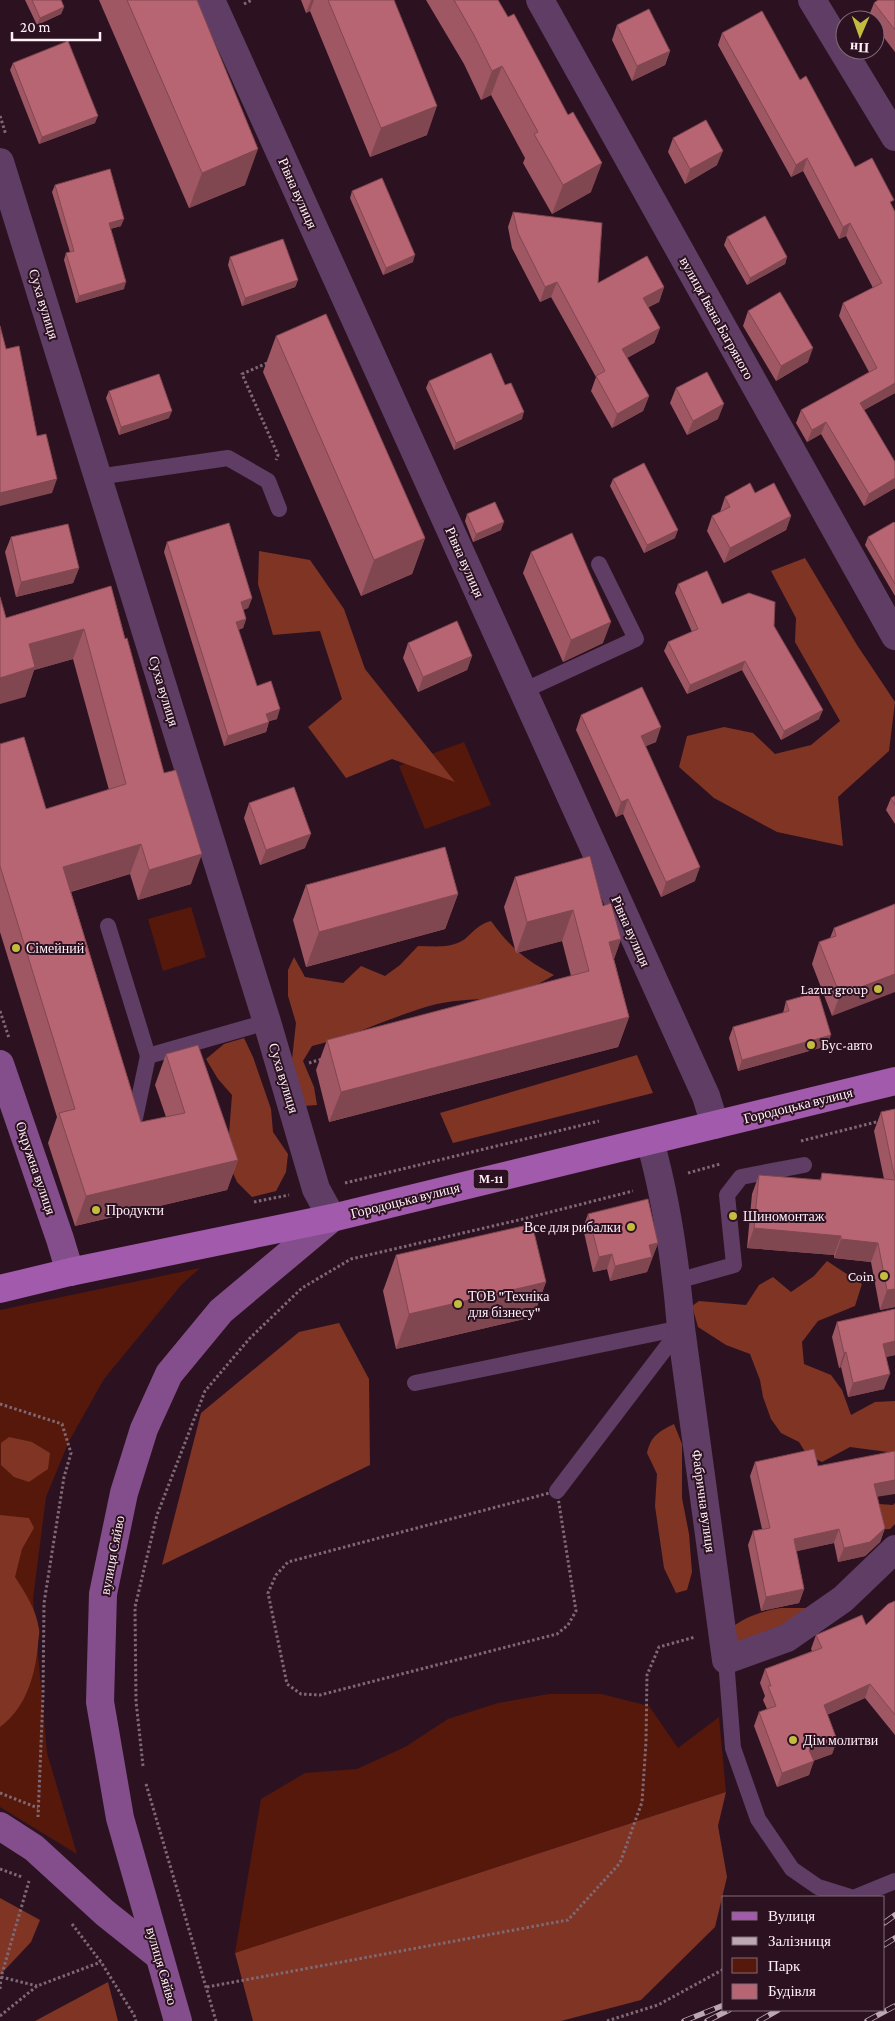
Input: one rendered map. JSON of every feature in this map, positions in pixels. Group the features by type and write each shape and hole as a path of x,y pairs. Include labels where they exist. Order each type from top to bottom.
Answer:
{"main road":[{"name":"Окружна вулиця","path":"0,1064 70,1272"},
{"name":"Городоцька вулиця","path":"0,1289 70,1272 332,1218 895,1081"},
{"name":"вулиця Сяйво","path":"176,2012 120,1818 100,1702 103,1594 124,1493 144,1429 169,1374 221,1311 332,1218"},
{"path":"0,1826 34,1848 105,1913 159,1956"}],"street":[{"name":"Рівна вулиця","path":"211,0 706,1096 715,1124"},
{"name":"вулиця Івана Багряного","path":"540,0 895,636"},
{"path":"812,0 895,137"},
{"name":"Суха вулиця","path":"0,162 267,1022 316,1189 332,1218"},
{"name":"Фабрична вулиця","path":"650,1141 662,1182 677,1281 681,1328 726,1660"},
{"path":"726,1660 787,1638 843,1600 895,1549"}],"lane":[{"path":"98,479 111,474 228,458 268,481 280,509"},
{"path":"523,691 636,639 598,564"},
{"path":"108,926 148,1056 135,1118"},
{"path":"148,1056 267,1022"},
{"path":"677,1281 734,1265 727,1195 741,1178 804,1165"},
{"path":"415,1383 681,1328"},
{"path":"557,1491 681,1328"},
{"path":"726,1660 733,1748 758,1819 792,1869 818,1887 847,1896"},
{"path":"859,1896 895,1882"}],"path":[{"path":"268,481 278,455 242,374 269,362"},
{"path":"303,1064 322,1059"},
{"path":"344,1183 606,1119"},
{"path":"143,1769 136,1701 134,1607 157,1515 205,1390 250,1338 302,1288 351,1259 641,1189"},
{"path":"0,1404 62,1424 71,1454 64,1477 44,1603 43,1696 38,1826"},
{"path":"557,1491 576,1610 568,1625 557,1634 320,1695 301,1694 287,1684 268,1593 276,1575 288,1562 557,1491"},
{"path":"207,1986 568,1920 620,1863 642,1802 646,1742 647,1675 659,1647 722,1631"},
{"path":"144,1779 216,2021"},
{"path":"0,1793 38,1808"},
{"path":"0,1869 29,1880 36,1887"},
{"path":"0,1989 1,1977 29,1880"},
{"path":"69,1920 101,1962 136,2021"},
{"path":"0,2016 37,1986 101,1962"},
{"path":"606,2021 658,2005 722,1970"},
{"path":"1,1977 37,1986"}],"green space":[{"path":"464,742 491,805 425,829 399,766"},
{"path":"191,907 206,957 163,971 148,919"},
{"path":"200,1268 182,1284 104,1379 69,1441 46,1497 33,1599 47,1753 77,1854 0,1807 0,1310"},
{"path":"549,1694 601,1694 649,1706 678,1748 719,1717 726,1792 235,1953 261,1799 305,1773 357,1769 405,1747 448,1719 498,1703"}],"shaded area":[{"path":"259,551 310,560 344,609 365,669 455,782 392,759 346,778 308,727 342,699 320,631 273,635 258,584"},
{"path":"805,558 857,645 895,702 889,751 838,797 843,846 777,832 714,798 679,767 687,736 724,727 753,733 775,754 811,745 840,721 795,642 796,618 771,571"},
{"path":"491,921 504,938 519,952 554,975 533,987 510,996 453,1001 429,1006 312,1046 303,1061 314,1087 317,1105 303,1106 292,1059 296,1023 288,996 288,970 294,957 305,977 343,983 361,966 385,976 400,965 418,946 442,946 460,942 480,926"},
{"path":"244,1038 253,1057 271,1109 273,1132 288,1154 286,1172 276,1191 252,1197 237,1182 227,1160 232,1095 218,1079 206,1059 224,1044"},
{"path":"637,1055 653,1093 453,1143 440,1113"},
{"path":"827,1261 862,1284 855,1306 818,1321 802,1342 804,1364 831,1375 842,1390 851,1415 875,1402 895,1401 895,1453 850,1447 822,1462 807,1455 799,1442 781,1433 771,1419 763,1397 760,1380 750,1354 726,1345 698,1327 692,1306 699,1301 746,1305 759,1285 773,1277 791,1292 814,1276"},
{"path":"339,1323 369,1379 370,1465 162,1565 201,1413 299,1332"},
{"path":"674,1424 682,1444 682,1498 689,1534 692,1572 687,1590 676,1593 664,1568 655,1506 657,1474 647,1453 653,1438"},
{"path":"9,1437 32,1442 50,1453 48,1469 29,1482 14,1477 1,1465 1,1443"},
{"path":"866,1503 893,1505 895,1503 895,1524 890,1529 872,1530"},
{"path":"0,1515 29,1518 34,1528 22,1549 15,1577 33,1608 38,1622 39,1633 37,1657 28,1690 16,1711 0,1727"},
{"path":"781,1608 811,1608 740,1651 732,1627 755,1614"},
{"path":"726,1792 718,1826 727,1877 715,1927 641,2000 561,2021 253,2021 235,1953"},
{"path":"0,1898 40,1920 31,1942 0,1975"},
{"path":"108,1982 118,2021 35,2021"}],"building":[{"path":"32,0 61,0 64,7 40,18"},
{"path":"127,0 197,0 258,149 202,173"},
{"path":"328,0 394,0 437,106 381,128"},
{"path":"454,0 498,0 508,17 514,14 568,115 573,112 602,163 563,185 534,134 538,132 502,66 492,71"},
{"path":"878,0 895,0 895,30 885,17 885,10 879,10 874,3"},
{"path":"649,9 670,51 637,66 617,25"},
{"path":"762,11 800,80 806,76 855,167 872,158 894,200 890,202 895,212 895,383 860,403 895,462 895,478 869,494 826,422 812,430 801,410 877,368 843,303 882,283 850,223 843,227 807,158 796,165 722,33"},
{"path":"68,41 98,116 42,137 13,63"},
{"path":"706,120 723,151 690,169 673,138"},
{"path":"110,169 124,219 109,223 126,282 79,296 66,253 74,251 55,185"},
{"path":"382,178 415,255 386,268 352,191"},
{"path":"513,212 602,223 598,283 647,256 664,287 643,298 660,328 622,349 649,396 617,414 596,376 605,371 557,282 545,287 518,233"},
{"path":"765,216 787,257 750,278 727,237"},
{"path":"283,239 298,280 245,298 230,257"},
{"path":"780,292 813,348 781,366 748,311"},
{"path":"326,314 425,538 374,560 276,336"},
{"path":"0,326 6,349 19,346 37,436 46,434 57,479 0,493"},
{"path":"491,353 505,385 511,383 524,412 456,443 429,381"},
{"path":"707,372 724,404 693,421 676,388"},
{"path":"159,374 172,411 121,427 109,391"},
{"path":"644,463 678,530 647,545 613,479"},
{"path":"750,483 755,493 774,483 791,516 730,548 712,516 730,507 725,497"},
{"path":"495,502 504,522 476,534 467,514"},
{"path":"229,523 252,598 241,602 246,619 236,622 257,686 271,681 280,709 266,714 269,722 228,736 167,542"},
{"path":"895,523 895,584 868,537"},
{"path":"68,524 79,568 21,582 11,537"},
{"path":"572,533 611,622 571,640 531,552"},
{"path":"707,571 722,604 749,593 775,602 774,626 823,710 784,731 745,661 690,685 668,642 698,629 678,584"},
{"path":"111,586 164,773 176,770 202,854 149,870 141,844 63,867 141,1122 185,1113 166,1054 198,1045 238,1160 86,1196 59,1113 75,1109 0,866 0,744 24,737 46,809 126,784 84,629 29,644 35,667 0,678 0,597 6,618"},
{"path":"457,621 472,656 423,677 408,643"},
{"path":"642,687 661,727 641,736 700,867 666,882 628,799 621,802 581,715"},
{"path":"294,787 311,834 266,850 249,803"},
{"path":"895,796 895,805 891,798"},
{"path":"445,847 458,894 319,932 306,885"},
{"path":"590,856 603,906 611,903 621,939 609,942 629,1017 341,1092 327,1040 589,971 573,910 527,922 515,877"},
{"path":"895,904 895,974 840,995 819,942 836,936 834,928"},
{"path":"818,992 831,1035 742,1060 733,1027 789,1011 786,1001"},
{"path":"895,1109 895,1179 881,1112"},
{"path":"822,1173 895,1180 895,1289 887,1290 878,1243 841,1239 841,1236 754,1228 759,1175 821,1180"},
{"path":"648,1199 658,1243 649,1245 652,1257 615,1266 612,1254 599,1257 588,1214"},
{"path":"532,1224 546,1282 409,1314 396,1255"},
{"path":"895,1309 895,1341 883,1344 890,1374 853,1383 837,1322"},
{"path":"814,1449 818,1466 895,1451 895,1480 874,1484 885,1528 870,1542 844,1548 839,1529 794,1539 804,1589 766,1597 753,1531 770,1528 755,1462"},
{"path":"895,1601 895,1715 870,1684 824,1705 837,1740 809,1750 814,1761 782,1773 759,1712 776,1706 768,1686 771,1686 765,1669 822,1648 816,1635 862,1615 866,1625 888,1604"}],"railway":[{"path":"885,1922 895,1915"},
{"path":"885,1944 895,1938"},
{"path":"684,2021 722,2006"},
{"path":"867,2021 895,2006"},
{"path":"707,2021 727,2011"},
{"path":"759,2021 776,2011"}],"place":[{"name":"Сімейний","path":"16,948"},
{"name":"Lazur group","path":"878,989"},
{"name":"Бус-авто","path":"811,1045"},
{"name":"Продукти","path":"96,1210"},
{"name":"Шиномонтаж","path":"733,1216"},
{"name":"Все для рибалки","path":"631,1227"},
{"name":"Coin","path":"884,1276"},
{"name":"ТОВ \"Техніка для бізнесу\"","path":"458,1304"},
{"name":"Дім молитви","path":"793,1740"}]}
